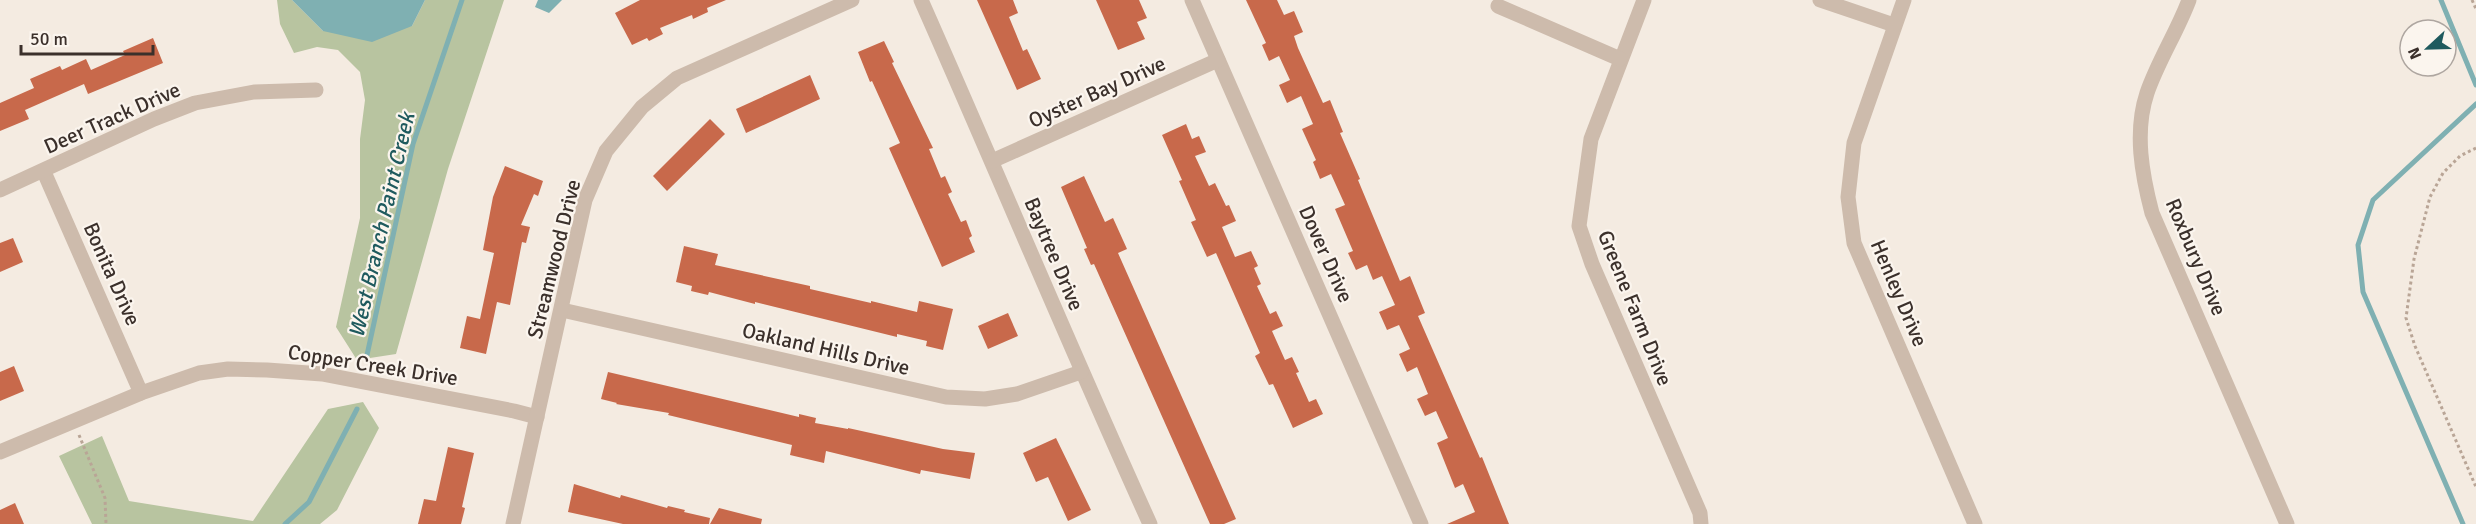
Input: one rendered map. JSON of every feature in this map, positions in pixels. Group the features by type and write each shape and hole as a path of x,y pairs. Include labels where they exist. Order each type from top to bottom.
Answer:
{"street":[{"name":"Streamwood Drive","path":"513,524 585,200 606,151 642,107 677,78 852,0"},
{"name":"Baytree Drive","path":"921,0 1081,372 1150,524"},
{"name":"Dover Drive","path":"1192,0 1421,524"},
{"name":"Greene Farm Drive","path":"1644,0 1591,139 1579,226 1592,264 1700,513 1701,524"},
{"path":"1820,0 1894,26"},
{"name":"Henley Drive","path":"1904,0 1854,143 1848,197 1854,243 1976,524"},
{"name":"Roxbury Drive","path":"2189,0 2147,94 2141,130 2142,174 2152,213 2287,524"},
{"path":"1498,6 1620,59"},
{"name":"Oyster Bay Drive","path":"992,161 1218,60"},
{"name":"Deer Track Drive","path":"0,190 44,172 154,119 195,103 254,92 316,90"},
{"name":"Bonita Drive","path":"44,172 141,393"},
{"name":"Oakland Hills Drive","path":"562,310 946,397 985,399 1017,394 1081,372"},
{"name":"Copper Creek Drive","path":"0,452 141,393 199,373 228,369 267,370 352,379 537,417"}],"path":[{"path":"2472,0 2476,9"},
{"path":"2476,148 2460,156 2443,173 2430,197 2414,259 2406,318 2415,346 2476,487"},
{"path":"73,422 105,498 106,524"}],"green space":[{"path":"277,0 292,0 323,31 412,26 425,0 504,0 448,169 396,354 357,360 336,327 360,218 360,139 365,100 360,72 338,50 317,47 294,53 280,24"},
{"path":"363,402 379,428 337,510 320,524 92,524 59,456 102,436 129,501 253,521 328,409"}],"water":[{"path":"292,0 425,0 412,26 372,42 323,31"},
{"path":"538,0 562,0 549,13 535,7"}],"building":[{"path":"640,0 726,0 707,8 708,12 693,19 692,15 660,28 663,34 649,41 647,38 632,45 615,13"},
{"path":"977,0 1013,0 1018,13 1009,17 1023,51 1027,49 1041,79 1017,90"},
{"path":"1096,0 1139,0 1147,18 1137,22 1145,39 1118,50"},
{"path":"1246,0 1277,0 1284,15 1294,11 1303,32 1294,36 1298,48 1323,103 1330,100 1343,132 1340,133 1360,179 1358,180 1400,281 1410,276 1425,313 1418,316 1480,458 1482,457 1509,524 1447,524 1475,512 1463,484 1455,488 1437,443 1448,438 1436,411 1425,416 1417,399 1428,394 1417,367 1407,372 1399,354 1410,349 1399,325 1387,330 1379,312 1395,305 1382,276 1373,280 1367,265 1356,270 1348,253 1353,251 1335,209 1345,205 1331,174 1320,179 1313,162 1316,160 1302,129 1313,124 1301,96 1287,103 1279,85 1290,80 1279,56 1269,61 1262,45 1266,43"},
{"path":"153,38 163,63 88,94 84,84 25,110 29,119 0,131 0,103 34,88 30,79 60,66 62,70 86,59 91,70 125,55 123,51"},
{"path":"884,41 894,62 892,63 933,148 929,149 941,178 945,176 952,192 948,194 961,222 966,220 972,236 969,238 975,252 942,267 889,148 900,143 858,52"},
{"path":"810,75 820,99 746,133 736,109"},
{"path":"710,119 725,134 667,191 653,176"},
{"path":"1186,124 1192,139 1199,136 1206,152 1195,156 1209,186 1215,183 1236,221 1222,227 1235,257 1251,251 1258,266 1254,268 1261,284 1257,286 1270,314 1276,311 1283,326 1272,331 1285,360 1292,357 1299,372 1296,373 1309,402 1316,399 1323,414 1293,428 1273,384 1269,385 1255,356 1260,353 1216,253 1207,257 1191,222 1196,220 1179,181 1182,180 1162,135"},
{"path":"505,166 543,181 538,196 534,194 521,225 530,227 526,243 522,242 510,305 497,302 486,354 460,348 467,316 480,319 494,253 483,250 493,197"},
{"path":"1084,176 1105,222 1113,218 1127,249 1118,253 1236,519 1224,524 1210,524 1094,264 1091,265 1084,249 1087,248 1061,187"},
{"path":"13,238 23,262 0,272 0,243"},
{"path":"684,246 718,254 715,265 810,286 810,289 917,312 919,301 953,309 943,350 926,346 927,341 897,334 897,337 709,292 708,295 691,291 692,286 676,282"},
{"path":"1008,313 1018,336 988,349 978,326"},
{"path":"14,366 24,391 0,401 0,372"},
{"path":"608,372 799,417 799,414 816,418 815,423 943,449 975,453 970,479 921,470 920,474 826,451 824,463 790,455 792,445 668,415 669,413 616,404 601,399"},
{"path":"1056,438 1091,510 1068,521 1048,477 1036,482 1023,453"},
{"path":"448,447 474,453 462,507 465,508 461,524 418,524 424,499 436,501"},
{"path":"574,484 620,498 621,495 667,508 668,506 685,510 684,512 710,518 709,524 623,524 568,512"},
{"path":"15,503 24,524 0,524 0,510"},
{"path":"719,508 762,519 761,524 710,524"}],"waterway":[{"name":"West Branch Paint Creek","path":"367,355 413,144 462,0"},
{"path":"2441,0 2476,85"},
{"path":"2463,524 2363,292 2358,245 2373,200 2476,104"},
{"name":"West Branch Paint Creek","path":"285,524 309,502 357,409"}]}
